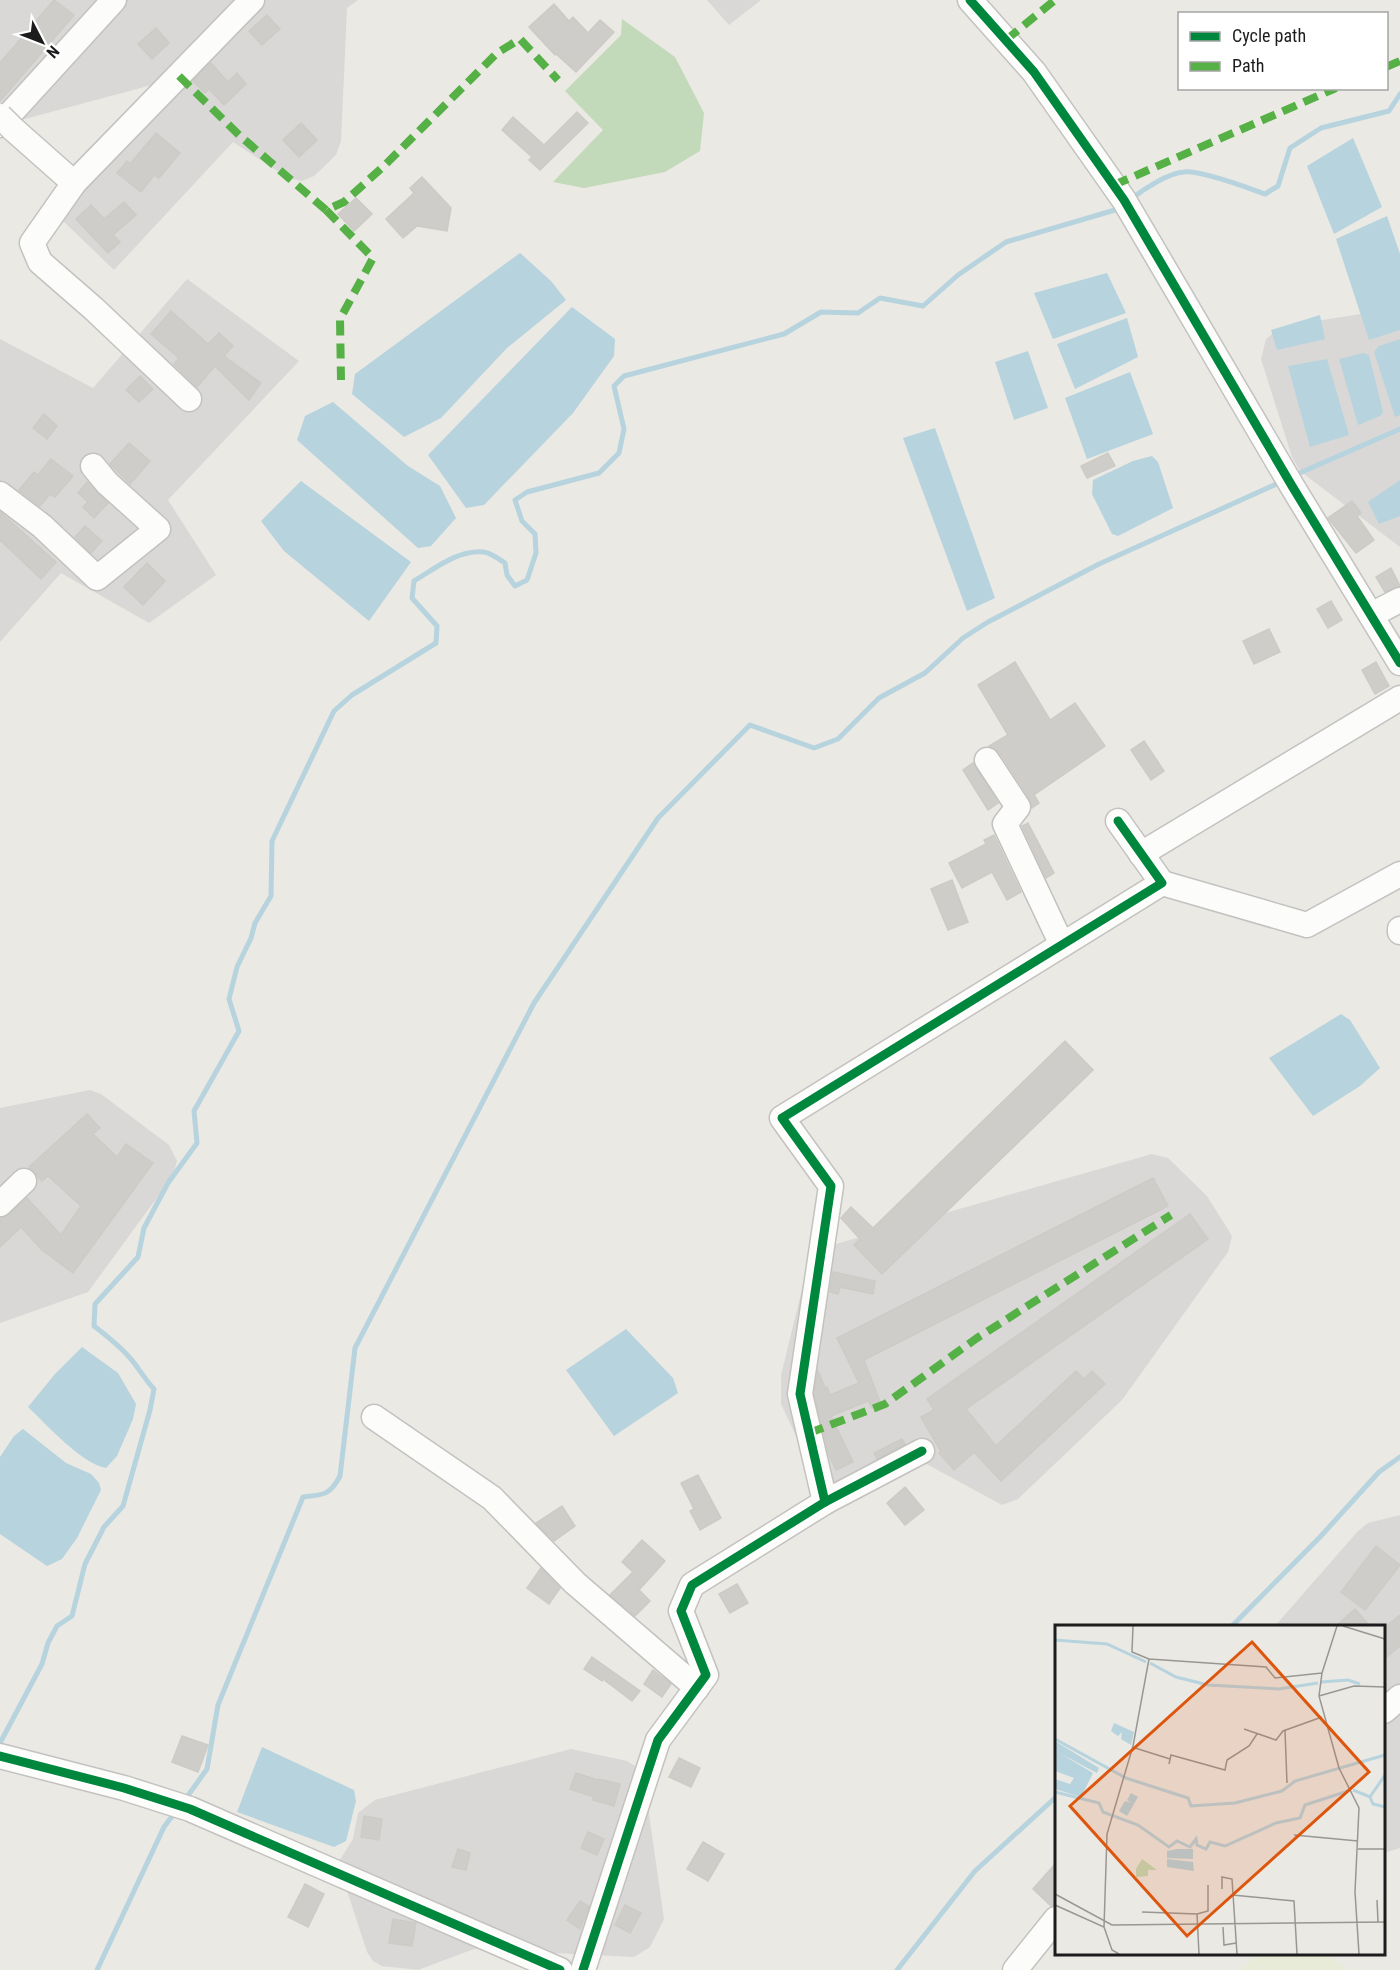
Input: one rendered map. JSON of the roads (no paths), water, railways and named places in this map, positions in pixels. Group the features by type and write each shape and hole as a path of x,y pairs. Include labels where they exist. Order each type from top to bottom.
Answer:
{"street":[{"path":"74,183 4,124 114,0"},
{"path":"189,399 40,262 32,243 74,183 252,0"},
{"path":"970,0 1034,72 1127,206 1400,663"},
{"path":"0,494 42,526 97,578 158,529 107,483 93,466"},
{"path":"1371,615 1400,600"},
{"path":"1141,854 1400,698"},
{"path":"987,760 1018,807 1005,824 1062,945"},
{"path":"1118,821 1162,883 1307,925 1400,874"},
{"path":"825,1502 800,1394 831,1186 783,1118 1162,883"},
{"path":"0,1204 24,1181"},
{"path":"374,1417 492,1498 575,1583 696,1688"},
{"path":"583,1970 658,1740 706,1675 681,1611 692,1585 825,1502 922,1451"},
{"path":"1385,1709 1400,1697"},
{"path":"0,1756 124,1788 190,1809 561,1970"},
{"path":"1015,1970 1055,1920"}],"water":[{"path":"1353,138 1382,207 1334,234 1307,166"},
{"path":"1387,216 1400,254 1400,330 1369,340 1336,239"},
{"path":"520,253 551,281 566,300 507,348 441,418 404,437 352,394 355,374"},
{"path":"1107,273 1126,313 1053,339 1034,293"},
{"path":"572,307 615,339 614,356 573,413 484,505 466,508 428,455"},
{"path":"1320,315 1325,339 1277,350 1271,330"},
{"path":"1127,318 1138,357 1075,389 1057,344"},
{"path":"1400,339 1400,415 1395,417 1374,352 1379,346"},
{"path":"1028,351 1048,408 1014,420 995,362"},
{"path":"1363,353 1369,355 1383,412 1380,416 1358,425 1339,359"},
{"path":"1327,359 1349,435 1310,447 1288,366"},
{"path":"1130,372 1153,434 1087,459 1065,398"},
{"path":"333,402 408,466 440,486 456,518 431,546 418,548 297,440 305,416"},
{"path":"935,428 995,598 967,611 903,438"},
{"path":"1152,456 1158,462 1173,508 1118,536 1112,534 1092,494 1093,480 1133,461"},
{"path":"1400,480 1400,516 1379,524 1368,502"},
{"path":"301,481 411,562 369,621 284,551 261,521"},
{"path":"1341,1014 1350,1020 1380,1068 1360,1086 1313,1116 1269,1058"},
{"path":"626,1329 673,1378 678,1393 614,1436 566,1370"},
{"path":"82,1347 118,1373 136,1404 133,1419 117,1456 106,1468 86,1459 54,1433 28,1407 55,1374"},
{"path":"23,1429 66,1463 91,1474 99,1483 101,1490 77,1538 62,1559 47,1566 0,1534 0,1457 14,1436"},
{"path":"262,1747 354,1790 356,1801 346,1841 334,1847 237,1812"}],"waterway":[{"path":"1131,199 1164,178 1184,172 1213,176 1265,194 1278,186 1290,148 1321,128 1389,111 1400,94"},
{"path":"0,1743 42,1664 48,1643 57,1626 72,1616 85,1564 104,1527 123,1506 150,1410 154,1389 126,1354 94,1326 95,1304 138,1257 144,1228 168,1183 197,1143 194,1111 239,1031 229,999 237,967 251,938 255,923 271,896 272,841 334,711 352,695 436,643 437,626 412,598 414,581 447,561 475,552 484,552 505,563 507,575 515,586 527,580 536,553 535,534 522,521 515,500 527,492 599,473 619,453 624,429 614,386 624,376 784,334 821,312 858,313 880,298 923,306 958,275 1006,242 1115,210 1121,206"},
{"path":"1295,475 1400,429"},
{"path":"184,1801 207,1769 218,1705 303,1497 326,1493 340,1476 355,1348 534,1003 658,818 750,725 814,748 838,739 879,698 925,673 963,638 988,622 1099,564 1281,482"},
{"path":"1233,1625 1320,1537 1379,1472 1400,1457"},
{"path":"897,1970 975,1871 1055,1798"},
{"path":"97,1970 164,1827 176,1811"}]}
